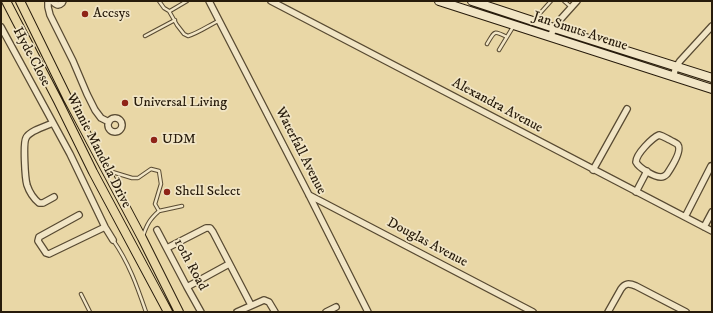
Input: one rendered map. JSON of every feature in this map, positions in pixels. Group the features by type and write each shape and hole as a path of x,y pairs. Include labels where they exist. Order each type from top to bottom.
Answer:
{"main road":[{"name":"Winnie Mandela Drive","path":"6,1 62,108 93,172 168,312"},
{"name":"Winnie Mandela Drive","path":"20,1 67,97 142,238 179,312"},
{"name":"Jan Smuts Avenue","path":"439,1 712,89"},
{"name":"Jan Smuts Avenue","path":"472,1 712,78"}],"street":[{"path":"48,1 50,15 95,110 101,118 109,122"},
{"path":"52,1 59,5 63,1"},
{"name":"Waterfall Avenue","path":"208,1 368,312"},
{"name":"Alexandra Avenue","path":"271,1 712,231"},
{"path":"550,36 559,21 577,1"},
{"path":"673,77 676,66 712,26"},
{"name":"Hyde Close","path":"1,27 73,160 105,227 113,240"},
{"path":"593,170 627,109"},
{"path":"53,123 28,135 25,138 24,146 26,179 33,197 39,203 54,197"},
{"path":"659,135 677,144 679,149 678,153 666,175 660,177 646,171 637,164 636,159 655,137 659,135"},
{"path":"684,217 711,166"},
{"path":"636,192 646,171"},
{"name":"Douglas Avenue","path":"309,195 533,312"},
{"path":"704,227 712,212"},
{"path":"79,215 39,237 38,242 46,253 51,253 105,227"},
{"path":"167,248 206,228 210,228 251,305"},
{"name":"10th Road","path":"157,230 201,312"},
{"path":"187,287 229,264"},
{"path":"608,312 623,286 629,284 636,286 686,312"},
{"path":"238,312 264,300 269,302 274,312"},
{"path":"326,312 336,307"}],"lane":[{"path":"159,1 164,8 169,11 184,34 188,36 195,34 218,21"},
{"path":"169,11 187,1"},
{"path":"533,21 551,1"},
{"path":"564,1 571,8"},
{"path":"145,36 174,20"},
{"path":"499,50 514,25"},
{"path":"487,44 495,32 507,37"},
{"path":"106,170 132,178 138,178 151,169 159,171 161,184 155,204 159,211"},
{"path":"142,238 147,224 159,211 182,206"},
{"path":"113,240 125,258 146,312"},
{"path":"81,294 90,312"}],"place":[{"name":"Accsys","path":"85,14"},
{"name":"Universal Living","path":"125,103"},
{"name":"UDM","path":"154,140"},
{"name":"Shell Select","path":"167,192"}]}
